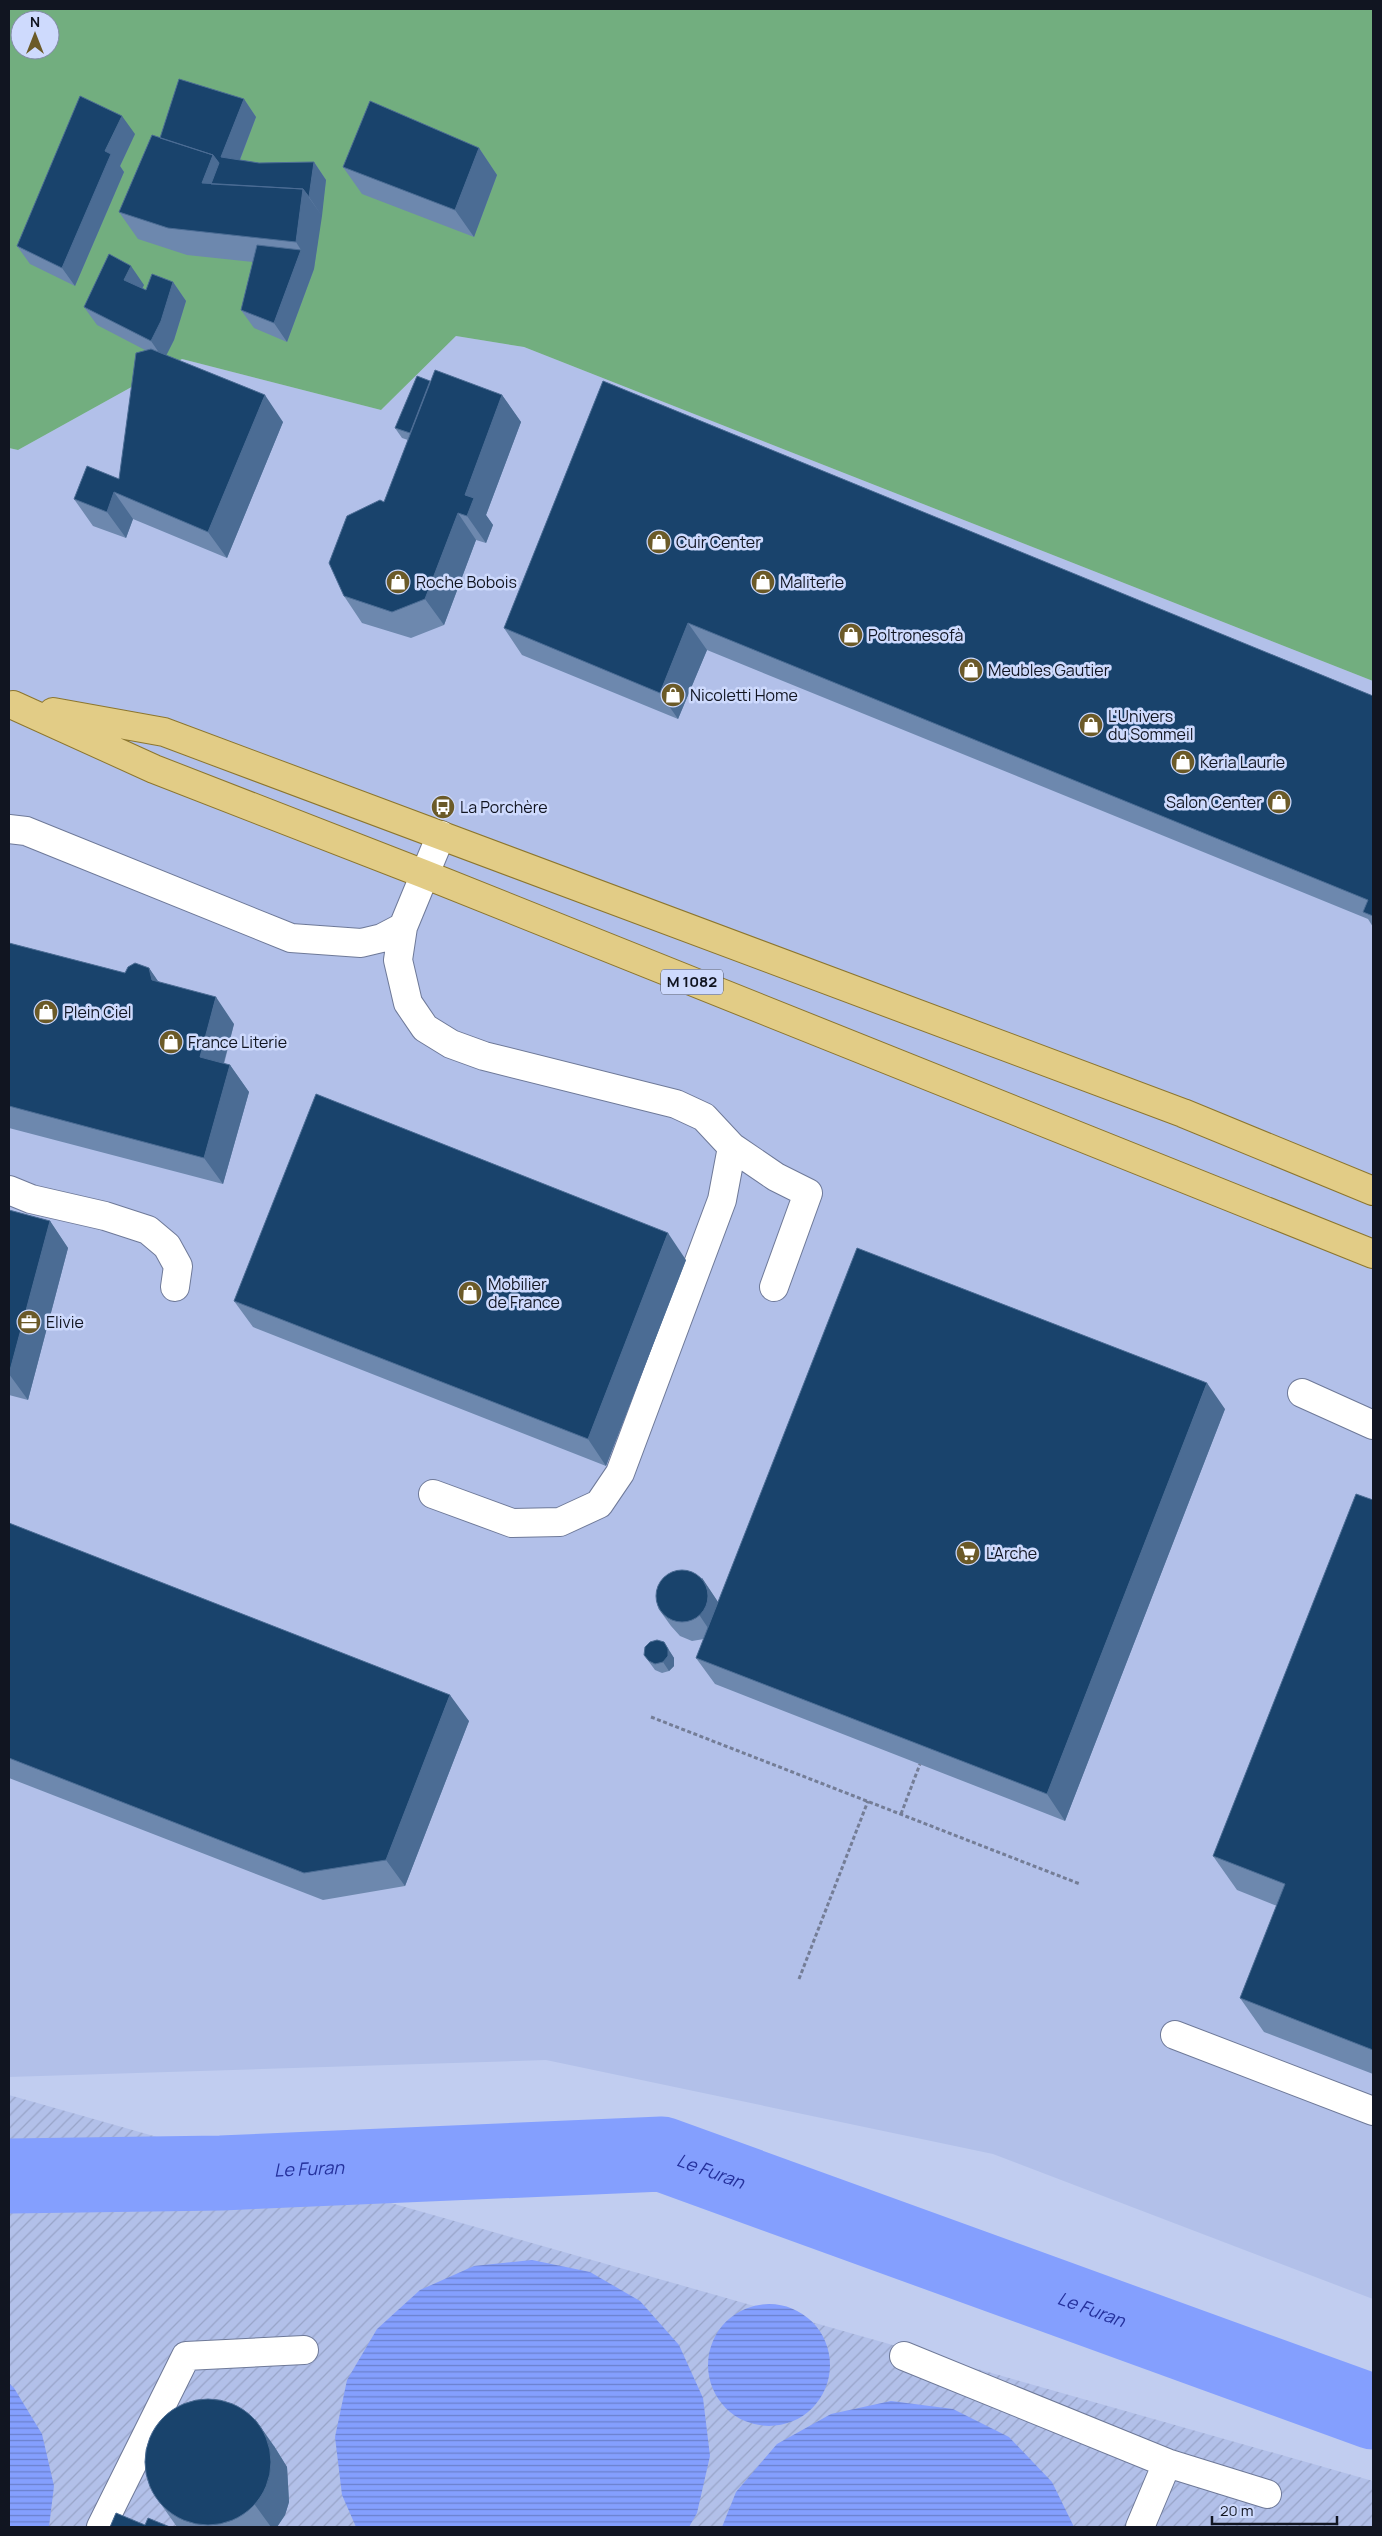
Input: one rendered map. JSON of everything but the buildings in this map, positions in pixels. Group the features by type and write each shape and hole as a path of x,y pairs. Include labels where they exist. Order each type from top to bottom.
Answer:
{"main road":[{"name":"M 1082","path":"11,705 164,732 1183,1113 1373,1191"},
{"name":"M 1082","path":"11,705 154,769 424,874 1373,1254"}],"lane":[{"path":"9,829 26,831 291,938 361,943 382,938 403,927"},
{"path":"441,836 403,927 398,960 408,1003 425,1028 451,1044 484,1056 676,1104 704,1117 732,1148 776,1177 808,1193 774,1288"},
{"path":"433,1494 512,1523 560,1522 599,1504 620,1473 719,1210 732,1148"},
{"path":"9,1190 31,1199 104,1216 148,1230 167,1246 178,1266 175,1288"},
{"path":"1302,1393 1373,1425"},
{"path":"1175,2035 1373,2110"},
{"path":"101,2527 186,2356 304,2350"},
{"path":"904,2356 1167,2463 1266,2494"},
{"path":"1140,2527 1167,2463"}],"path":[{"path":"651,1717 1080,1884"},
{"path":"901,1814 920,1764"},
{"path":"799,1979 868,1801"}],"shaded area":[{"path":"456,336 524,347 1373,681 1373,2299 993,2154 546,2060 9,2077 9,448 18,450 182,359 381,410"},
{"path":"9,2095 1373,2481 1373,2527 9,2527"}],"green space":[{"path":"9,9 1373,9 1373,681 524,347 456,336 381,410 182,359 18,450 9,448"}],"water":[{"path":"532,2260 590,2272 640,2301 679,2345 703,2398 710,2456 697,2513 689,2527 356,2527 342,2495 335,2437 347,2380 377,2329 420,2290 474,2266"},
{"path":"769,2304 781,2305 792,2309 803,2314 812,2322 820,2331 825,2342 829,2353 829,2377 825,2388 820,2399 812,2408 803,2416 792,2421 781,2425 769,2426 757,2425 746,2421 735,2416 726,2408 718,2399 713,2388 709,2377 708,2365 709,2353 713,2342 718,2331 726,2322 735,2314 746,2309 757,2305"},
{"path":"9,2383 42,2434 54,2486 49,2527 9,2527"},
{"path":"891,2401 953,2409 1009,2437 1052,2482 1074,2527 722,2527 736,2492 777,2444 831,2414"}],"waterway":[{"name":"Le Furan","path":"9,2176 221,2173 662,2154 1373,2412"}],"place":[{"name":"Cuir Center","path":"659,542"},
{"name":"Roche Bobois","path":"398,582"},
{"name":"Maliterie","path":"763,582"},
{"name":"Poltronesofà","path":"851,635"},
{"name":"Meubles Gautier","path":"971,670"},
{"name":"Nicoletti Home","path":"673,695"},
{"name":"L'Univers du Sommeil","path":"1091,725"},
{"name":"Keria Laurie","path":"1183,762"},
{"name":"Salon Center","path":"1279,802"},
{"name":"La Porchère","path":"443,807"},
{"name":"Plein Ciel","path":"46,1012"},
{"name":"France Literie","path":"171,1042"},
{"name":"Mobilier de France","path":"470,1293"},
{"name":"Elivie","path":"29,1322"},
{"name":"L'Arche","path":"968,1553"}]}
